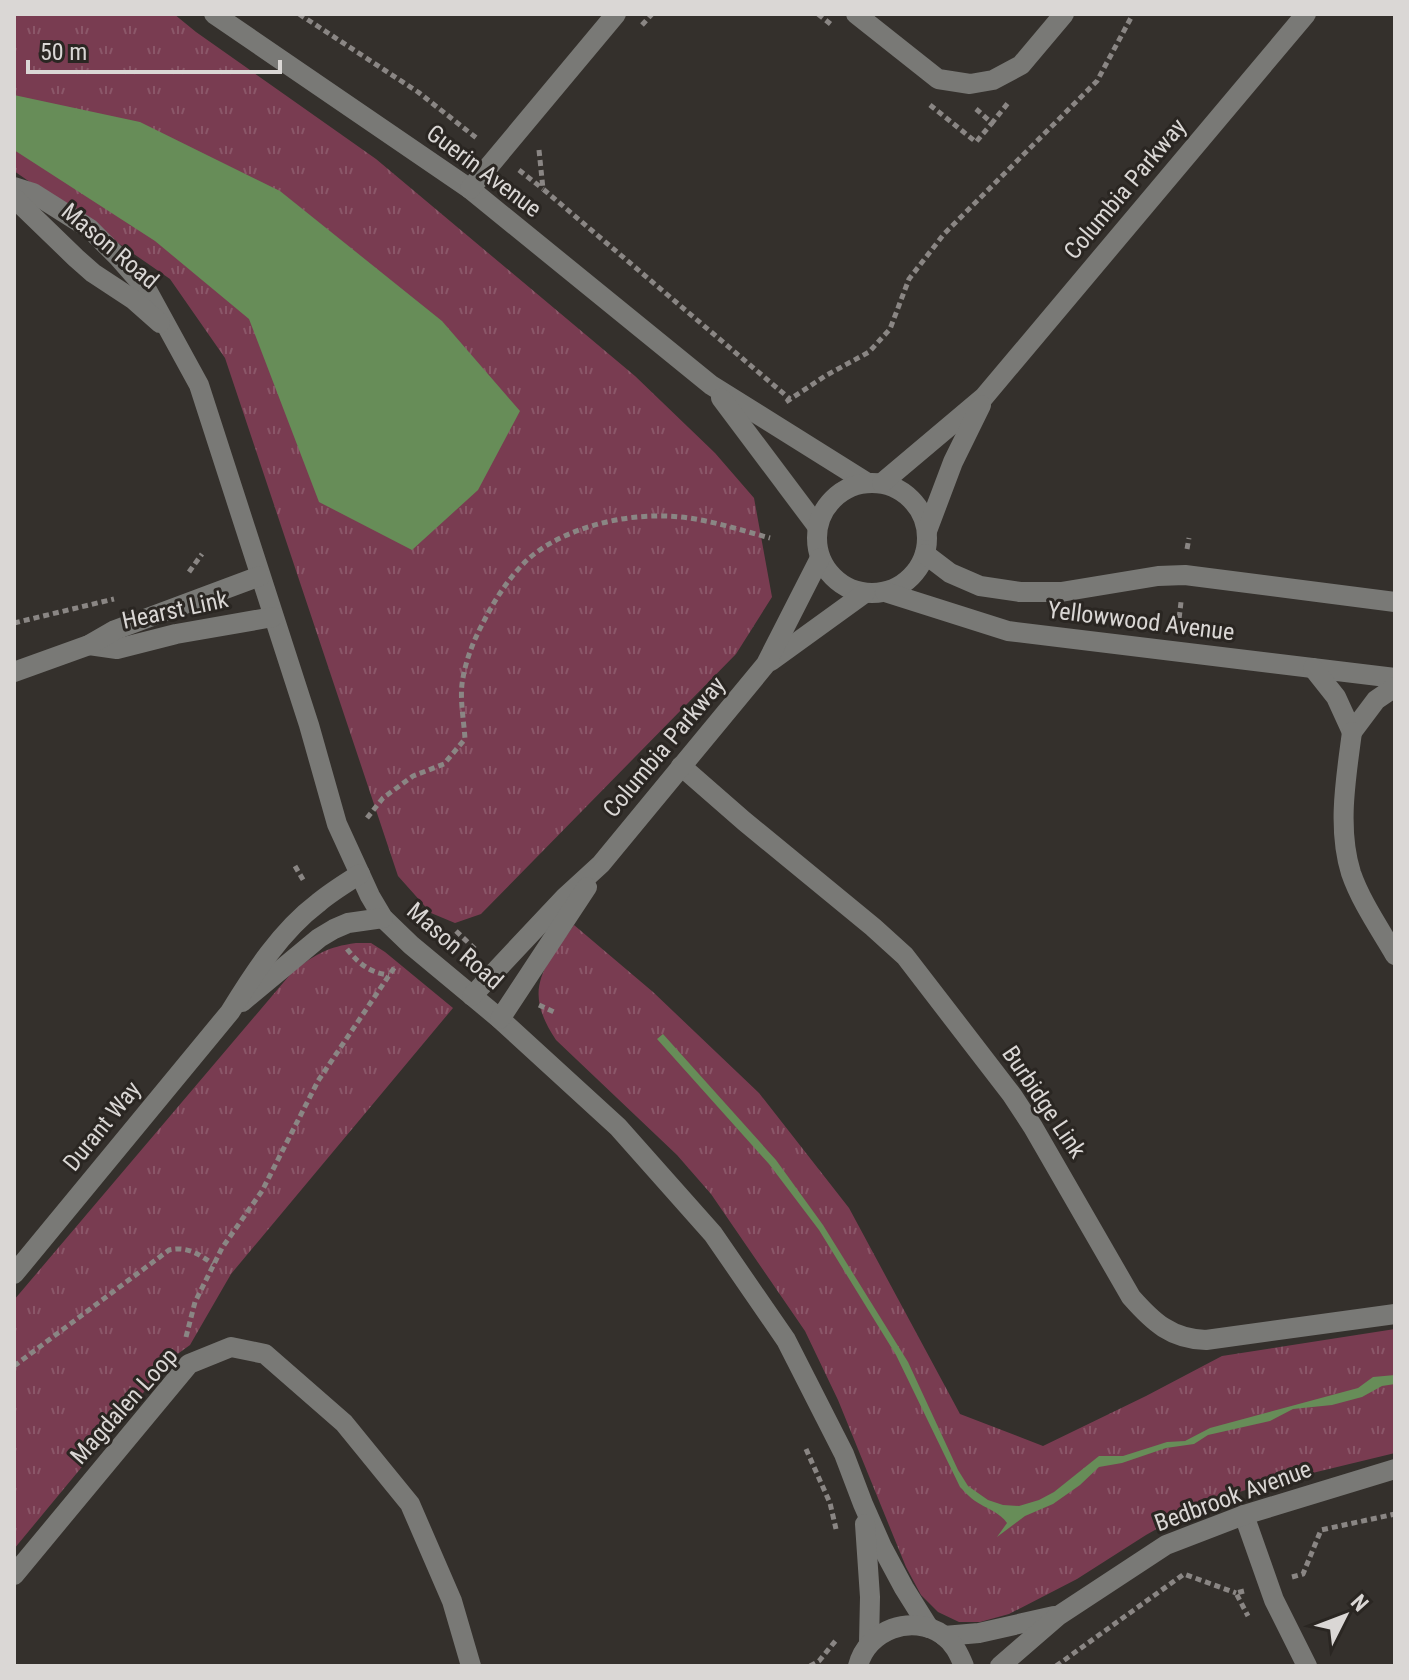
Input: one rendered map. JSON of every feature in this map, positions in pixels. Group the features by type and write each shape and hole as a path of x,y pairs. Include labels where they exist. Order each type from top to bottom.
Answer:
{"street":[{"name":"Guerin Avenue","path":"214,14 470,189 711,385 874,482"},
{"path":"470,189 616,14"},
{"path":"856,14 938,79 970,84 993,80 1021,65 1064,14"},
{"name":"Columbia Parkway","path":"874,482 984,397 1306,14"},
{"name":"Mason Road","path":"14,187 33,193 90,229 118,257 147,290 199,385 309,725 337,824 383,918 618,1127 713,1234 786,1340 844,1454 882,1547 904,1588 937,1632 956,1648 964,1666"},
{"name":"Mason Road","path":"14,198 93,273 134,300 172,334"},
{"name":"Guerin Avenue","path":"711,385 817,526"},
{"name":"Columbia Parkway","path":"927,531 953,462 984,397"},
{"path":"874,482 903,492 919,509 927,531 925,554 917,571 903,584 875,593 846,587 830,575 820,558 816,542 817,526 827,504 844,489 874,482"},
{"name":"Yellowwood Avenue","path":"925,554 950,573 980,586 1020,592 1061,592 1158,576 1185,575 1395,602"},
{"name":"Columbia Parkway","path":"500,1019 601,864 766,664 820,558"},
{"name":"Hearst Link","path":"14,672 89,645 115,630 260,576"},
{"name":"Columbia Parkway","path":"766,664 875,593"},
{"name":"Yellowwood Avenue","path":"875,593 1008,631 1395,678"},
{"name":"Hearst Link","path":"89,645 117,649 176,634 273,617"},
{"path":"1313,668 1336,697 1352,732"},
{"path":"1395,687 1376,700 1352,732 1344,806 1345,844 1351,874 1395,955"},
{"name":"Burbidge Link","path":"681,766 905,956 1012,1095 1131,1297 1161,1328 1193,1340 1206,1340 1395,1314"},
{"name":"Columbia Parkway","path":"472,996 565,897 601,864"},
{"name":"Durant Way","path":"14,1274 230,1012 252,976 297,921 318,902 360,874"},
{"name":"Durant Way","path":"230,1012 326,933 348,923 383,918"},
{"name":"Magdalen Loop","path":"14,1575 189,1364 231,1347 265,1354 334,1414 410,1504 452,1601 471,1666"},
{"name":"Bedbrook Avenue","path":"1000,1666 1058,1616 1166,1545 1244,1515 1395,1469"},
{"name":"Mason Road","path":"858,1658 868,1550 863,1504"},
{"path":"1244,1515 1274,1600 1307,1666"},
{"name":"Bedbrook Avenue","path":"858,1658 882,1632 897,1626 913,1625 937,1632 979,1633 1058,1616"}],"path":[{"path":"299,14 418,92 543,189 790,399"},
{"path":"641,26 652,14"},
{"path":"782,405 869,352 890,329 909,279 944,234 1097,81 1133,14"},
{"path":"539,148 543,189"},
{"path":"367,818 383,798 413,776 444,764 465,739 462,685 472,644 489,609 507,583 527,560 549,544 587,527 619,519 656,516 697,519 770,538"},
{"path":"182,583 202,554"},
{"path":"14,623 121,597"},
{"path":"1176,637 1182,598"},
{"path":"295,866 308,887"},
{"path":"456,931 477,951"},
{"path":"185,1342 195,1302 213,1264 262,1191 318,1081 389,975 375,973 363,966 344,944"},
{"path":"536,1003 556,1013"},
{"path":"14,1366 169,1250 186,1249 213,1264"},
{"path":"806,1449 830,1503 836,1532"},
{"path":"1056,1666 1184,1574 1236,1593"},
{"path":"810,1666 819,1661 845,1630"}],"green space":[{"path":"14,14 174,14 376,159 635,376 715,453 754,498 772,597 736,654 481,914 455,923 431,913 398,876 225,358 170,279 14,171"},
{"path":"574,925 653,992 759,1093 849,1208 960,1414 1043,1446 1222,1356 1395,1329 1395,1453 1255,1487 1199,1505 1077,1579 1009,1614 980,1622 959,1622 938,1612 921,1595 906,1567 838,1400 805,1331 711,1194 677,1155 556,1040 546,1022 540,1007 541,980 553,954"},
{"path":"356,943 371,943 385,952 453,1008 231,1274 190,1345 172,1358 14,1549 14,1300 294,970 323,952"}],"shaded area":[{"path":"14,95 140,122 280,191 442,321 520,411 478,490 412,550 319,502 249,319 155,241 14,150"},
{"path":"663,1034 776,1160 823,1225 908,1362 958,1470 968,1486 988,1500 1019,1506 1054,1492 1099,1456 1123,1456 1167,1442 1185,1441 1210,1428 1358,1388 1373,1377 1395,1375 1395,1384 1382,1386 1362,1397 1332,1405 1293,1409 1270,1421 1208,1435 1194,1444 1166,1448 1122,1463 1099,1467 1053,1504 1025,1516 997,1537 1007,1523 960,1487 896,1355 819,1230 769,1164 657,1039"}]}
